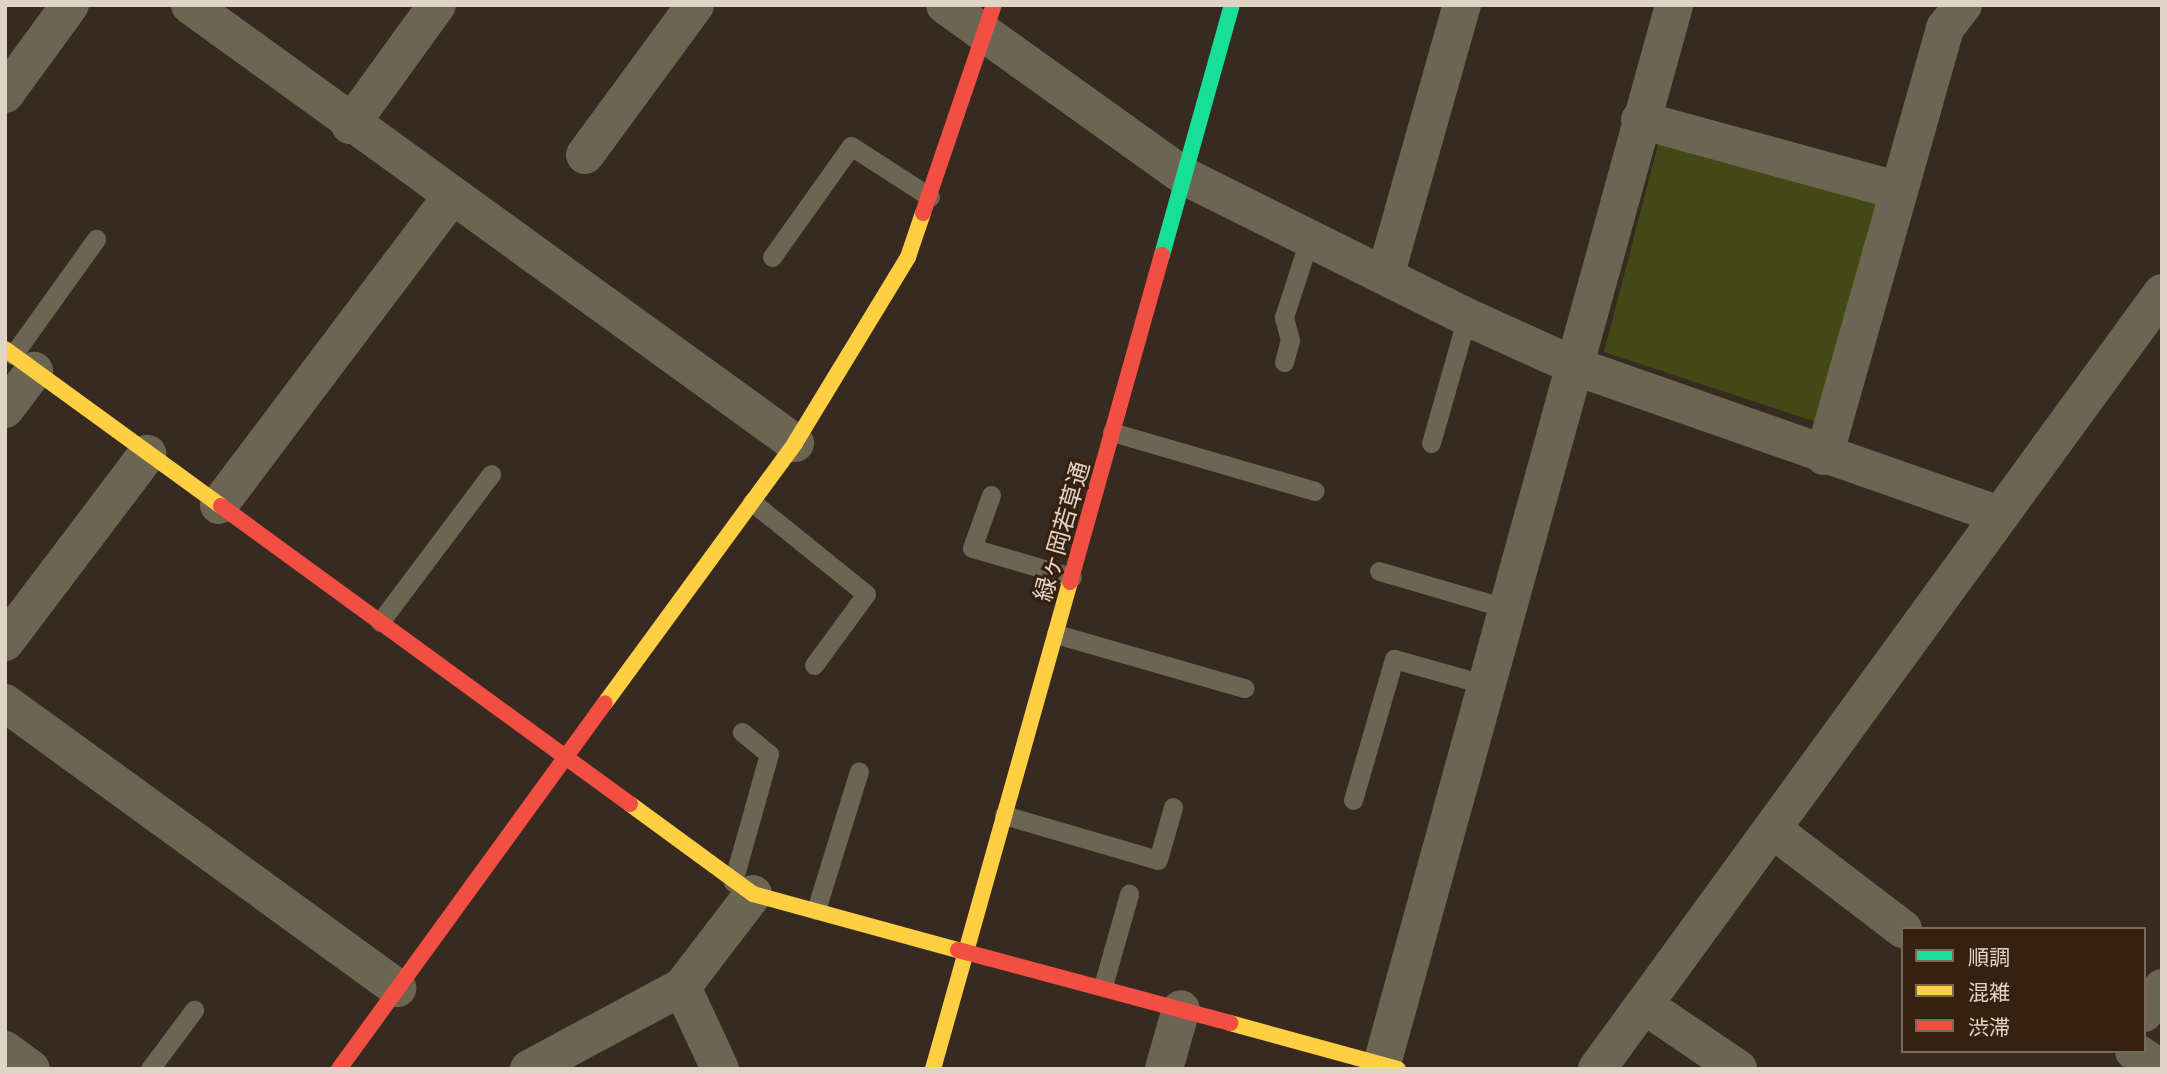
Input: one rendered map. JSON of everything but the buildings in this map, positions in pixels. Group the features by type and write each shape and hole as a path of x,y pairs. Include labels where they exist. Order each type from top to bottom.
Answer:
{"street":[{"path":"5,94 70,5"},
{"path":"190,5 450,199 795,443"},
{"path":"351,125 437,5"},
{"path":"585,155 695,5"},
{"path":"945,5 990,21 1184,176 1386,273 1467,317 1577,367 1824,456 2000,515"},
{"name":"緑ヶ岡若草通","path":"933,1069 1232,5"},
{"path":"1386,273 1462,5"},
{"path":"5,409 17,358 743,888 1103,986 1329,1059 1390,1066 1488,685 1577,367 1640,120 1674,5"},
{"path":"1824,456 1896,191 1945,27 1963,5"},
{"path":"339,1069 795,443 908,257 990,21"},
{"path":"1640,120 1896,191"},
{"path":"219,505 450,199"},
{"path":"1597,1069 2162,293"},
{"path":"5,642 147,454"},
{"path":"5,703 397,988"},
{"path":"1772,829 1901,927"},
{"path":"528,1069 682,988 743,888"},
{"path":"682,988 719,1069"},
{"path":"2146,1010 2162,988"},
{"path":"1644,1005 1738,1069"},
{"path":"1164,1069 1181,1009"},
{"path":"5,1050 31,1069"},
{"path":"2137,1053 2162,1069"}],"lane":[{"path":"772,257 851,146 930,197"},
{"path":"1284,362 1290,340 1284,317 1310,237"},
{"path":"17,358 96,239"},
{"path":"1431,443 1467,317"},
{"path":"1112,432 1315,491"},
{"path":"380,622 491,474"},
{"path":"991,495 972,548 1072,577"},
{"path":"752,502 866,594 814,665"},
{"path":"1379,571 1509,609"},
{"path":"1056,634 1244,688"},
{"path":"1353,800 1394,659 1488,685"},
{"path":"742,732 769,754 743,888"},
{"path":"816,910 859,771"},
{"path":"1004,815 1158,860 1173,807"},
{"path":"1103,986 1129,894"},
{"path":"149,1069 194,1010"}],"green space":[{"path":"1659,141 1878,200 1816,422 1604,352"}],"traffic: fast":[{"path":"1162,255 1232,5"}],"traffic: slow":[{"path":"605,703 795,443 908,257 923,213"},
{"path":"5,349 221,506"},
{"path":"933,1069 1070,582"},
{"path":"630,804 753,894 958,950"},
{"path":"1230,1023 1398,1069"}],"traffic: jam":[{"path":"923,213 994,5"},
{"path":"1070,582 1162,255"},
{"path":"221,506 630,804"},
{"path":"339,1069 605,703"},
{"path":"958,950 1230,1023"}]}
